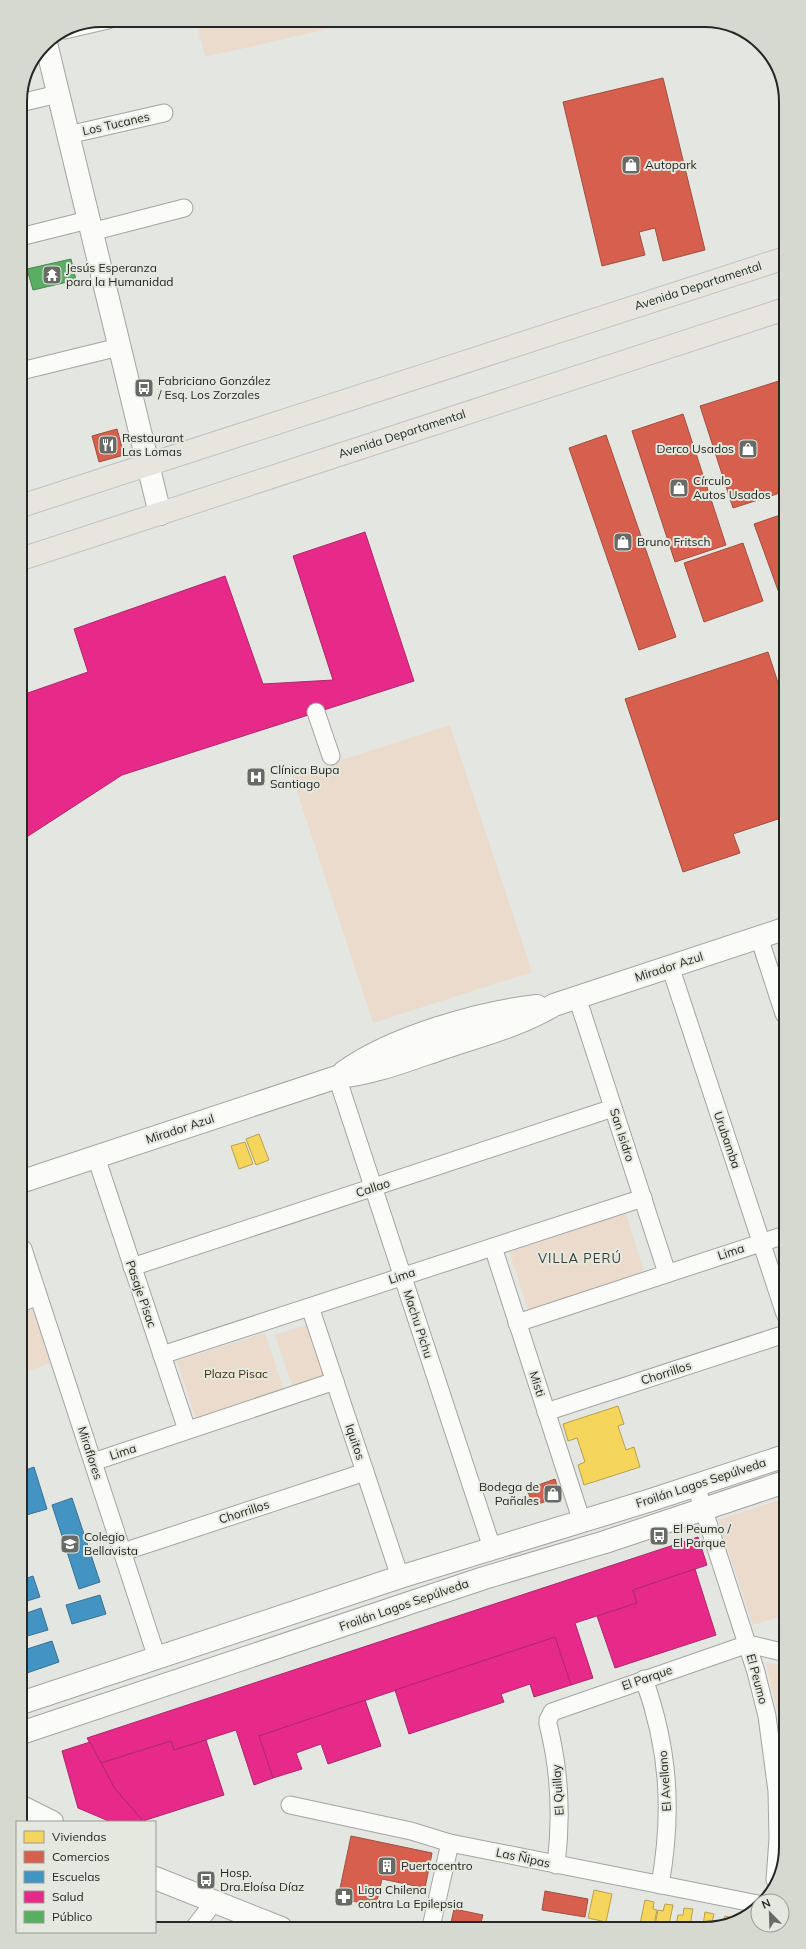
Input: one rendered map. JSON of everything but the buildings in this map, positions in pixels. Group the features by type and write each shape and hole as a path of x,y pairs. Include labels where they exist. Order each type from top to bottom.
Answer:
{"main road":[{"name":"Avenida Departamental","path":"27,504 779,260"},
{"name":"Avenida Departamental","path":"27,557 779,311"}],"street":[{"path":"48,50 160,514"},
{"path":"27,101 58,94"},
{"name":"Los Tucanes","path":"68,136 164,113"},
{"path":"27,236 90,226 184,208"},
{"path":"27,370 119,347"},
{"path":"316,712 331,756"},
{"name":"Mirador Azul","path":"27,1180 337,1077 376,1071 510,1026 534,1016 554,1005 779,931"},
{"path":"759,937 779,999"},
{"name":"Urubamba","path":"670,966 779,1295"},
{"name":"San Isidro","path":"577,997 667,1273"},
{"name":"Machu Pichu","path":"337,1077 402,1276 487,1549"},
{"name":"Callao","path":"132,1267 613,1108"},
{"name":"Pasaje Pisac","path":"96,1157 187,1430"},
{"name":"Lima","path":"162,1355 643,1198"},
{"name":"Lima","path":"517,1323 779,1237"},
{"name":"Misti","path":"492,1247 582,1522"},
{"name":"Miraflores","path":"27,1274 31,1299 93,1462 157,1658"},
{"name":"Iquitos","path":"310,1307 400,1577"},
{"name":"Chorrillos","path":"546,1412 779,1336"},
{"name":"Lima","path":"93,1462 335,1381"},
{"name":"Froilán Lagos Sepúlveda","path":"27,1701 400,1577 487,1549 582,1522 779,1458"},
{"name":"Chorrillos","path":"123,1552 365,1472"},
{"name":"Froilán Lagos Sepúlveda","path":"27,1731 484,1578 605,1542 779,1484"},
{"name":"El Peumo","path":"696,1486 748,1644 764,1699 775,1767 778,1821 776,1869"},
{"path":"484,1578 487,1549"},
{"path":"326,1602 324,1607 325,1618 334,1629"},
{"path":"748,1644 779,1651"},
{"name":"El Parque","path":"549,1716 556,1709 748,1644"},
{"name":"El Avellano","path":"644,1679 659,1726 666,1772 668,1829 660,1885"},
{"name":"El Quillay","path":"549,1716 548,1724 556,1764 559,1790 559,1834 556,1865"},
{"name":"Las Ñipas","path":"290,1805 411,1831 450,1843 750,1902"},
{"path":"27,1810 50,1821"},
{"path":"432,1922 450,1843"},
{"path":"156,1878 266,1922"},
{"path":"199,1922 214,1902"}],"green space":[{"path":"198,27 337,27 205,57"},
{"path":"450,725 532,972 373,1023 292,776"},
{"path":"626,1213 645,1275 529,1313 509,1251"},
{"path":"36,1300 56,1361 27,1372 27,1303"},
{"path":"309,1324 327,1377 293,1388 275,1335"},
{"name":"Plaza Pisac","path":"265,1333 284,1391 196,1419 177,1361"},
{"path":"779,1500 779,1617 753,1625 718,1520"},
{"path":"766,1663 779,1665 779,1718"}],"place":[{"name":"Autopark","path":"631,165"},
{"name":"Jesús Esperanza para la Humanidad","path":"52,275"},
{"name":"Fabriciano González / Esq. Los Zorzales","path":"144,388"},
{"name":"Restaurant Las Lomas","path":"108,445"},
{"name":"Derco Usados","path":"748,449"},
{"name":"Círculo Autos Usados","path":"679,488"},
{"name":"Bruno Fritsch","path":"623,542"},
{"name":"Clínica Bupa Santiago","path":"256,777"},
{"name":"Bodega de Pañales","path":"553,1494"},
{"name":"El Peumo / El Parque","path":"659,1536"},
{"name":"Colegio Bellavista","path":"70,1544"},
{"name":"Puertocentro","path":"387,1866"},
{"name":"Hosp. Dra.Eloísa Díaz","path":"206,1880"},
{"name":"Liga Chilena contra La Epilepsia","path":"344,1897"}],"district":[{"name":"VILLA PERÚ","path":"580,1258"}]}
